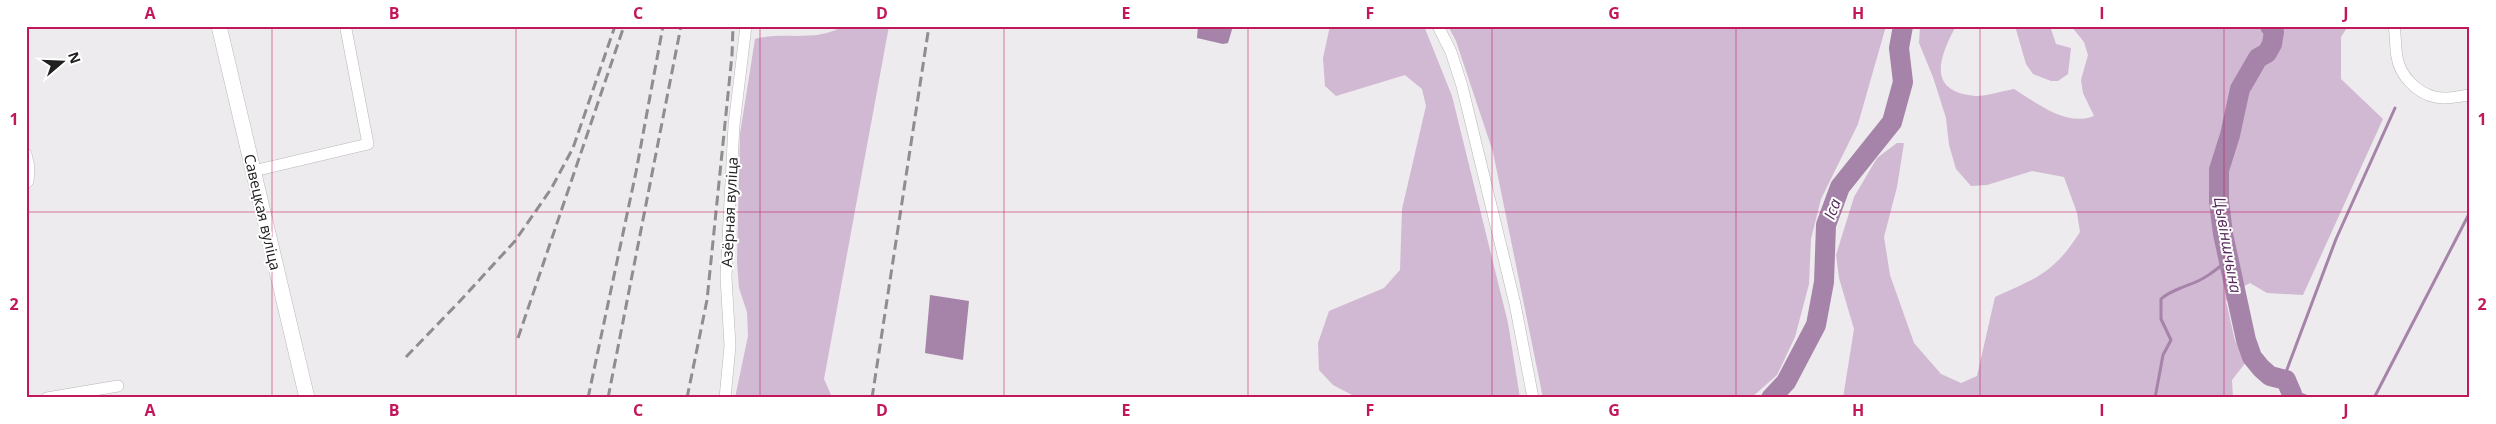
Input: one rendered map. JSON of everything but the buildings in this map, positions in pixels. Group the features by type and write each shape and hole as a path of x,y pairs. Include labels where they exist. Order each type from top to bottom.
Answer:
{"main road":[{"name":"Савецкая вуліца","path":"219,26 307,398"}],"street":[{"name":"Азёрная вуліца","path":"724,398 730,346 726,277 734,125 746,26"},
{"path":"1438,26 1462,86 1515,304 1533,398"},
{"path":"2394,26 2397,58 2401,70 2419,90 2435,97 2470,95"},
{"path":"254,171 368,144 346,29"},
{"path":"26,154 30,166 26,183"},
{"path":"47,398 118,386"}],"shaded area":[{"path":"843,26 889,26 824,379 831,395 835,398 735,398 748,336 747,312 739,288 737,262 740,134 755,39 822,34"},
{"path":"1198,26 1233,26 1228,43 1223,44 1197,38"},
{"path":"1330,26 1424,26 1452,96 1508,323 1520,398 1358,398 1333,385 1319,370 1318,343 1329,311 1384,288 1400,270 1402,209 1426,106 1422,89 1405,75 1336,96 1325,86 1323,58"},
{"path":"1448,26 1886,26 1858,124 1821,199 1811,239 1809,284 1795,337 1777,375 1751,398 1543,398 1493,152 1456,41"},
{"path":"1920,26 1956,26 1945,49 1942,61 1941,71 1943,80 1949,88 1960,93 1976,96 2014,89 2052,112 2062,116 2083,119 2094,116 2083,93 2081,80 2088,55 2084,42 2071,26 2348,26 2341,37 2341,79 2383,119 2303,295 2267,293 2250,283 2238,289 2226,301 2235,341 2246,362 2232,380 2233,398 1843,398 1854,329 1839,278 1836,255 1854,197 1877,158 1897,143 1904,143 1897,187 1884,237 1890,275 1914,343 1941,374 1961,383 1977,376 1995,297 2044,273 2062,257 2080,232 2077,213 2064,177 2032,171 1987,185 1971,186 1956,169 1949,145 1946,118 1933,77 1919,43"},
{"path":"2015,26 2050,26 2056,44 2071,48 2068,74 2058,81 2051,81 2033,74 2026,64"},
{"path":"930,295 969,301 963,360 925,353"}],"waterway":[{"name":"Іса","path":"1771,398 1786,382 1816,325 1824,282 1826,225 1840,187 1892,122 1903,82 1899,48 1903,26"},
{"name":"Цывіншчына","path":"2270,26 2274,32 2272,44 2267,53 2258,58 2240,89 2230,135 2219,170 2219,201 2223,234 2246,340 2252,357 2270,376 2286,380 2292,394"},
{"path":"2283,380 2336,239 2395,108"},
{"path":"2374,398 2470,212"},
{"path":"2155,398 2163,355 2171,340 2161,319 2161,299 2171,292 2205,278 2228,260"},
{"path":"2291,390 2310,398"},
{"name":"Цывіншчына","path":"2291,398 2292,394"}],"railway":[{"path":"406,357 515,241 551,189 573,148 615,26"},
{"path":"518,338 624,26"},
{"path":"588,398 636,172 663,26"},
{"path":"608,398 681,26"},
{"path":"687,398 707,300 732,55 733,26"},
{"path":"872,398 929,26"}]}
